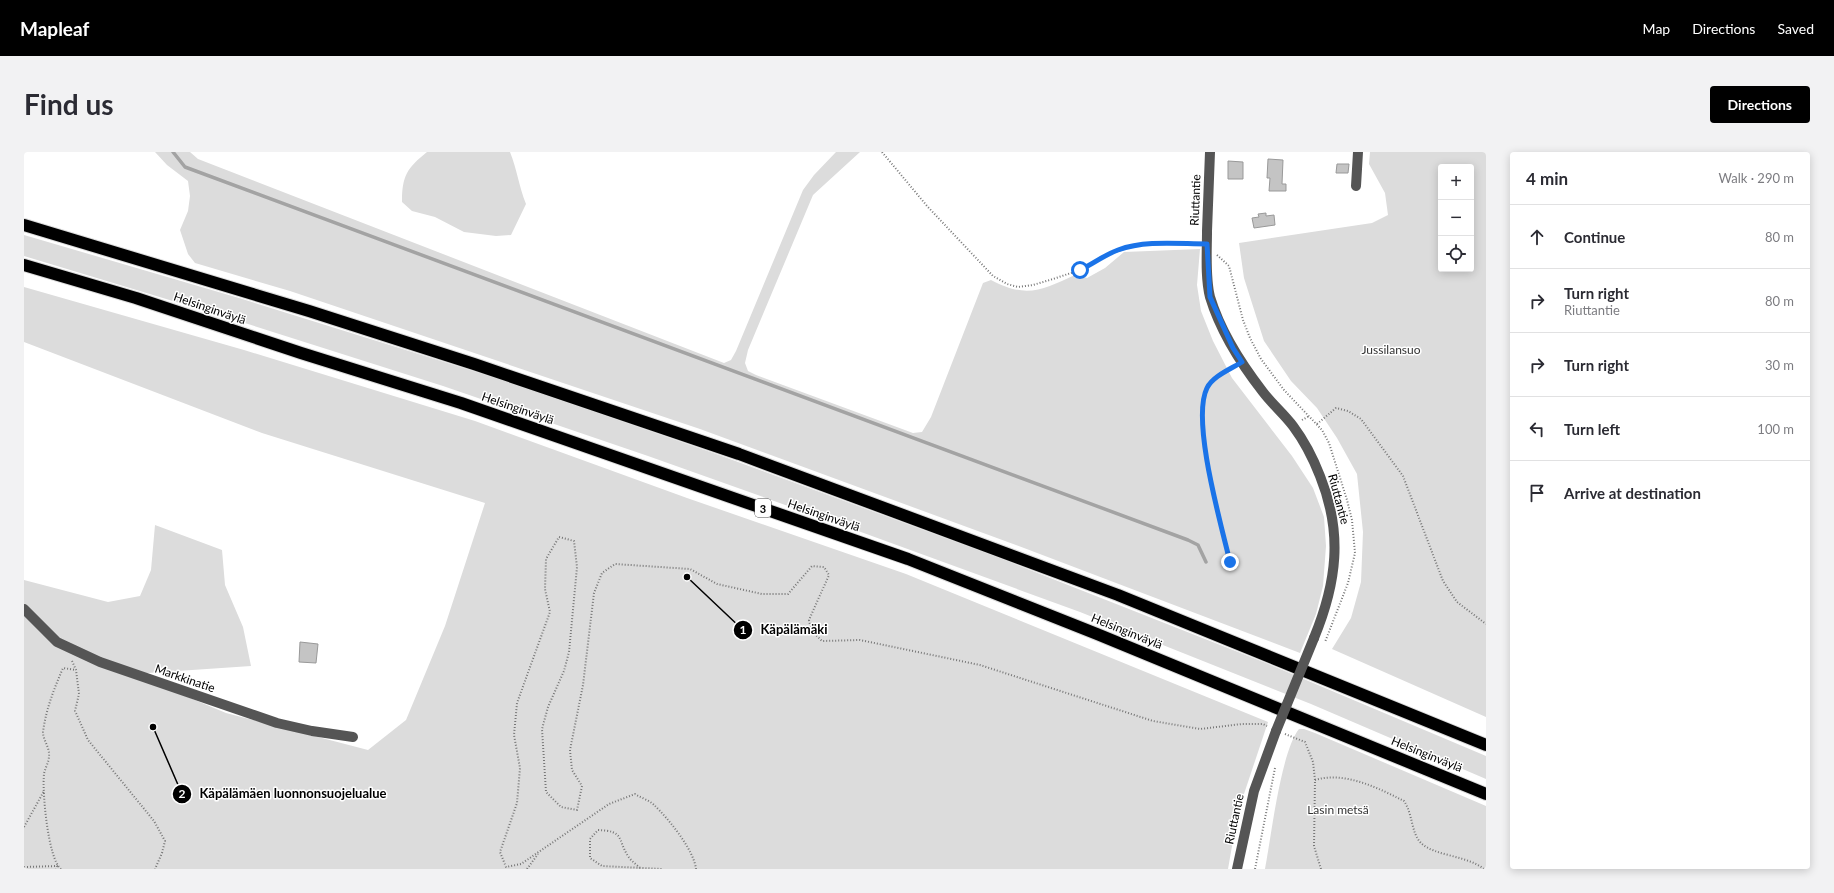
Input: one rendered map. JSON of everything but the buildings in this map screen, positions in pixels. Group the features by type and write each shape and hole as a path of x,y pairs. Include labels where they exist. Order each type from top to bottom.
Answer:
{"highway":[{"name":"Helsinginväylä","path":"24,225 309,311 619,412 739,454 1118,595 1486,745"},
{"name":"Helsinginväylä","path":"24,265 136,298 301,354 461,403 908,559 1097,634 1486,794"}],"street":[{"name":"Riuttantie","path":"1210,152 1207,244 1210,297 1233,348 1242,362 1263,393 1293,425 1311,452 1332,512 1335,533 1334,570 1323,617 1254,791 1237,869"},
{"path":"1356,186 1358,152"},
{"name":"Markkinatie","path":"24,609 58,642 100,662 277,723 312,731 353,737"}],"path":[{"path":"882,152 927,206 993,276 1007,284 1018,287 1053,279 1080,270 1105,256 1131,246 1169,242 1207,244"},
{"path":"1230,562 1205,447 1203,401 1208,386 1219,376 1242,362"},
{"path":"1317,424 1336,408 1348,411 1361,419 1403,476 1443,581 1457,602 1486,624"},
{"path":"696,869 695,860 681,837 654,804 635,794 609,804 521,864 506,867 500,852 517,803 520,768 514,735 517,703 550,612 545,589 546,559 559,537 574,541 577,567 568,652 564,671 548,707 542,730 546,792 561,807 577,810 582,786 572,770 570,750 583,685 594,593 602,573 615,564 690,569 717,584 762,594 788,594 812,566 824,567 829,575 809,620 811,630 822,641 860,640 980,666 1152,721 1200,729 1242,724 1262,724 1306,742 1313,762 1315,780 1314,846 1321,869"},
{"path":"67,646 76,670 79,694 75,711 88,740 154,821 164,841 162,853 155,869"},
{"path":"56,868 51,854 46,813 44,775 49,755 43,734 49,701 63,668 76,670"},
{"path":"1255,869 1275,767"},
{"path":"1315,780 1323,777 1352,780 1404,801 1410,808 1413,828 1421,843 1442,853 1464,858 1484,869"},
{"path":"24,827 45,790"},
{"path":"640,868 628,856 620,837 610,830 598,830 590,839 590,858 602,866 640,868 662,869"},
{"path":"527,869 538,853"},
{"path":"24,867 61,869"}],"green space":[{"path":"155,152 190,152 198,159 724,363 731,360 736,351 803,190 814,175 836,152 860,152 813,195 748,350 745,363 748,371 756,375 913,433 922,432 931,417 983,283 991,280 1015,289 1025,291 1034,290 1044,288 1077,274 1087,278 1105,268 1124,252 1200,249 1197,285 1201,311 1213,341 1232,378 1292,456 1313,488 1324,517 1326,546 1323,586 1316,614 1300,653 1024,548 700,429 290,291 195,263 188,254 180,230 188,211 190,196 188,181 167,165"},
{"path":"427,152 510,152 526,204 511,235 496,236 464,232 435,217 412,211 402,202 403,185 407,173 410,168"},
{"name":"Jussilansuo","path":"1370,152 1486,152 1486,717 1332,649 1351,618 1361,582 1363,532 1357,474 1337,438 1317,408 1291,381 1264,341 1244,278 1239,243 1372,223 1388,215 1385,193 1369,164"},
{"path":"24,235 239,298 502,380 719,455 997,557 1266,663 1486,756 1486,779 1311,704 1080,612 850,528 648,456 443,386 229,318 24,256"},
{"path":"24,287 244,350 475,421 687,498 906,574 1268,722 1238,812 1228,869 24,869 24,580 108,602 140,596 151,570 155,525 222,550 225,585 243,627 251,666 133,674 226,713 368,750 406,720 445,626 485,503 262,433 24,342"},
{"name":"Lasin metsä","path":"1299,729 1304,729 1315,733 1486,806 1486,869 1265,869 1282,775 1287,756"}],"waterway":[{"path":"173,152 185,167 1188,540 1198,545 1206,562"}],"place":[{"name":"Käpälämäki","path":"687,577"},
{"name":"Käpälämäen luonnonsuojelualue","path":"153,727"}],"route":[{"path":"1080,270 1117,250 1131,246 1169,242 1207,244 1210,297 1233,348 1242,362 1219,376 1208,386 1203,401 1202,421 1205,447 1230,562"}]}
